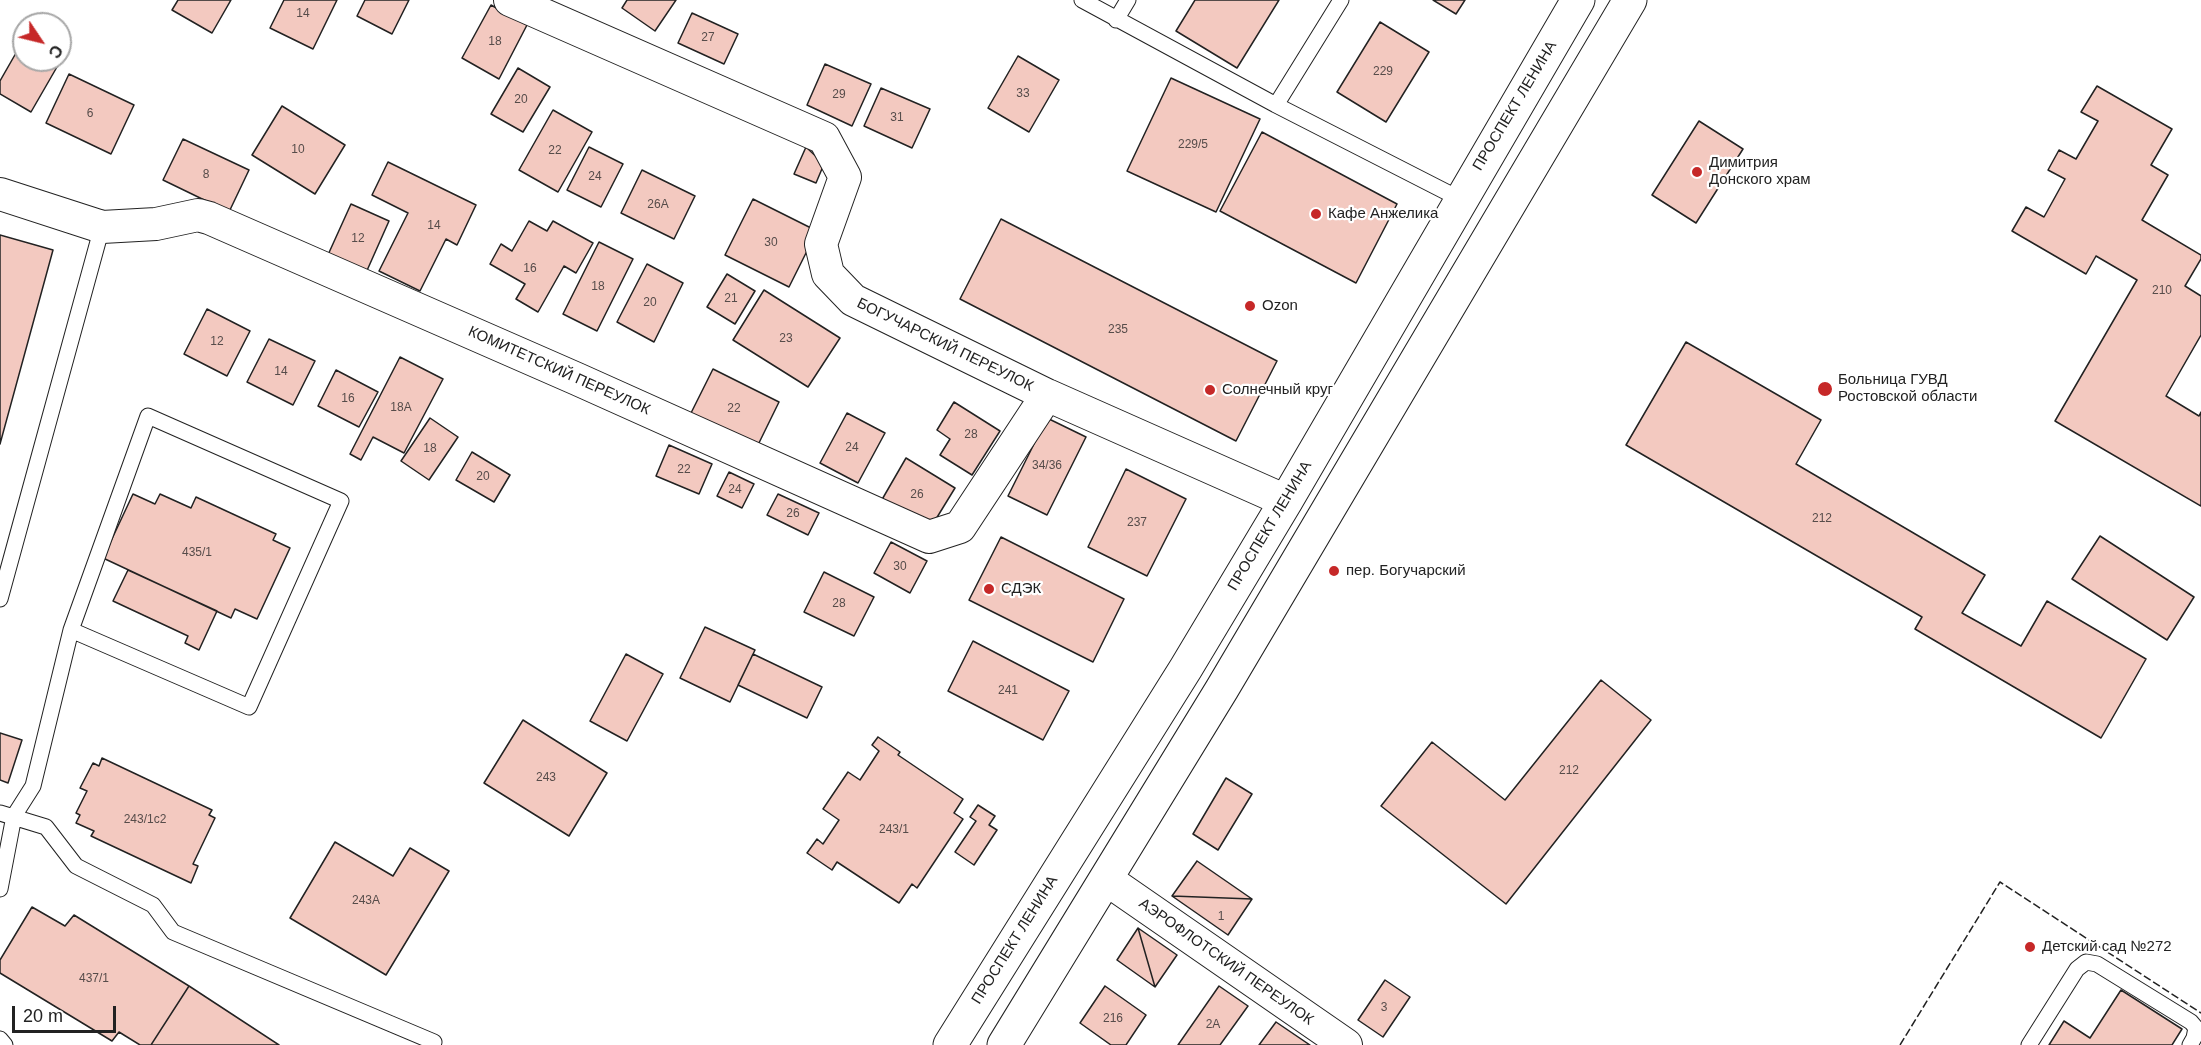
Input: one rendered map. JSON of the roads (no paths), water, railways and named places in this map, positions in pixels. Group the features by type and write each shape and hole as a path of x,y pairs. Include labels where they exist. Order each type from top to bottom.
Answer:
{"main road":[{"name":"ПРОСПЕКТ ЛЕНИНА","path":"950,1045 1186,668 1578,0"},
{"path":"1004,1045 1280,591 1630,0"}],"street":[{"name":"БОГУЧАРСКИЙ ПЕРЕУЛОК","path":"510,0 824,138 845,177 821,244 828,274 853,300 1047,395 1286,501"},
{"name":"КОМИТЕТСКИЙ ПЕРЕУЛОК","path":"0,194 102,227 156,224 198,215 209,218 578,379 929,537 960,527 1047,395"},
{"name":"АЭРОФЛОТСКИЙ ПЕРЕУЛОК","path":"1106,879 1346,1045"}],"lane":[{"path":"1082,0 1276,105 1460,199"},
{"path":"1116,20 1128,0"},
{"path":"1276,105 1341,0"},
{"path":"0,599 102,227"},
{"path":"0,889 7,814 33,786 71,630 148,416 341,501 249,707 71,630"},
{"path":"7,814 46,827 76,866 153,905 173,932 436,1044"},
{"path":"2029,1045 2077,969 2086,962 2097,964 2191,1022 2196,1028 2190,1045"},
{"path":"0,1040 5,1045"}],"place":[{"name":"Димитрия Донского храм","path":"1697,172"},
{"name":"Кафе Анжелика","path":"1316,214"},
{"name":"Ozon","path":"1250,306"},
{"name":"Больница ГУВД Ростовской области","path":"1825,389"},
{"name":"Солнечный круг","path":"1210,390"},
{"name":"пер. Богучарский","path":"1334,571"},
{"name":"СДЭК","path":"989,589"},
{"name":"Детский сад №272","path":"2030,947"}]}
